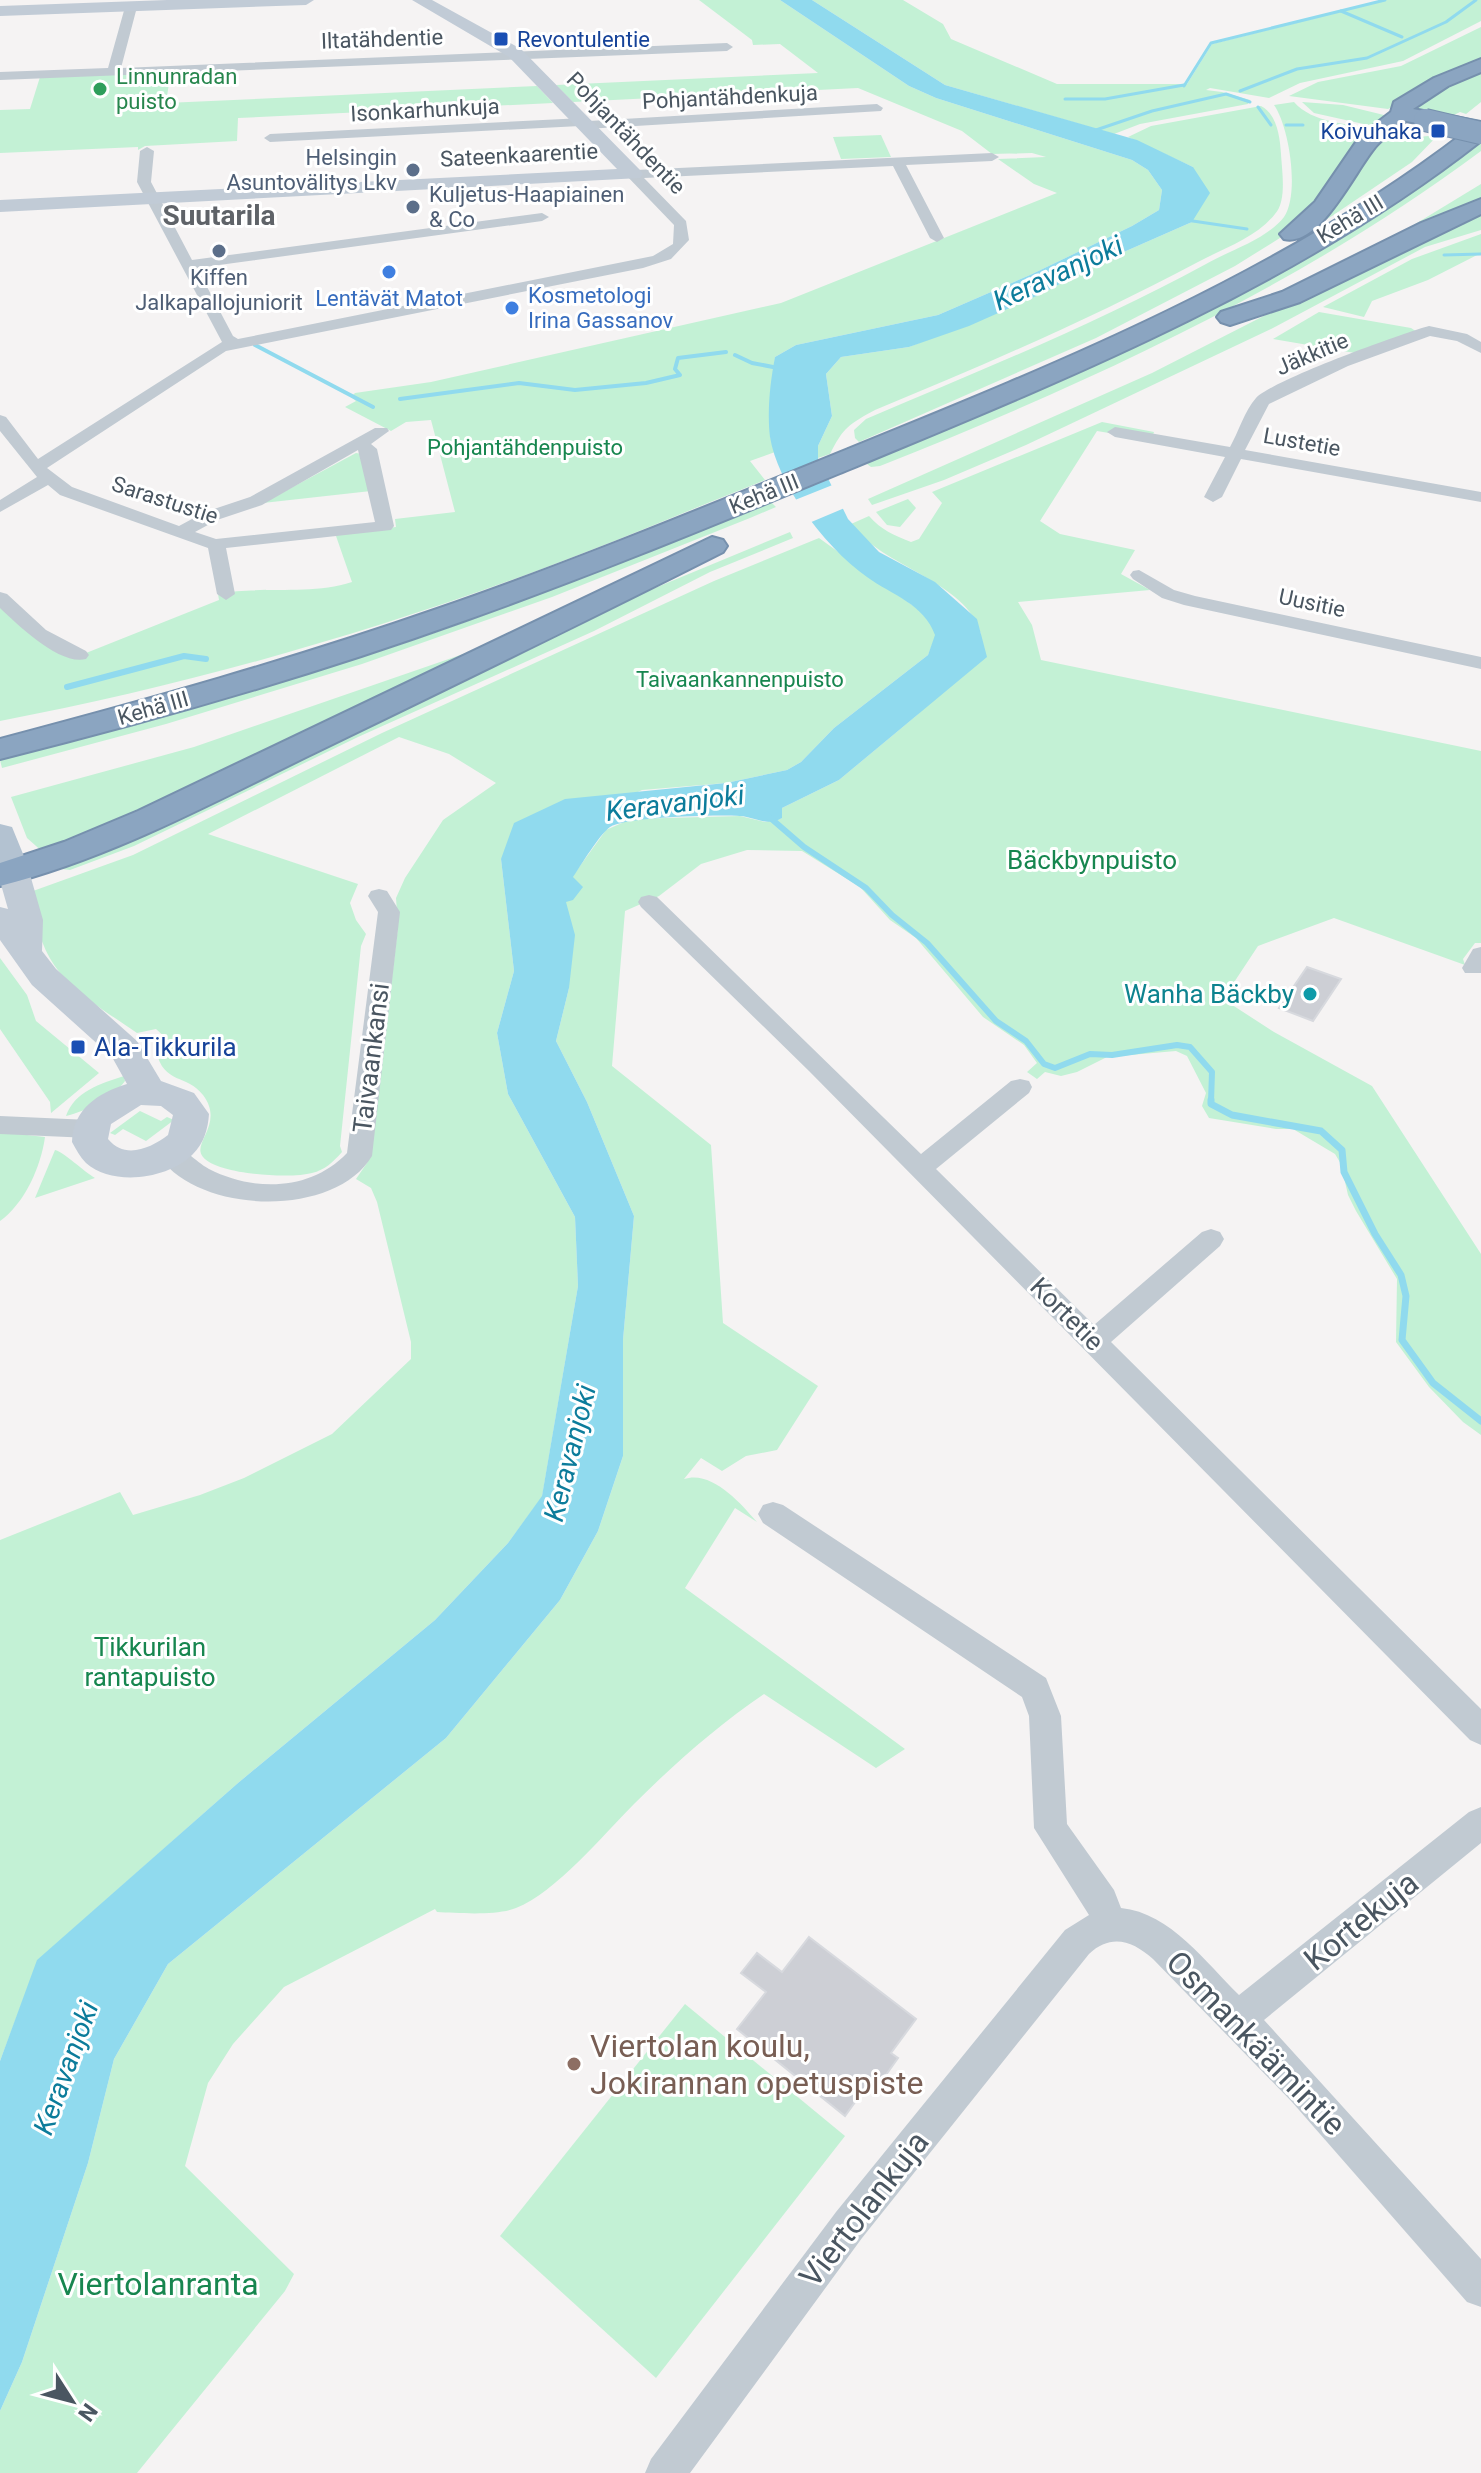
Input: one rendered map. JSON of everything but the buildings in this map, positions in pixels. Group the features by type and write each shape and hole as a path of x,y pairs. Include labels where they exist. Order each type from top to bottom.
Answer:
{"highway":[{"path":"1179,314 1302,227 1323,207 1364,146 1402,107 1421,93 1481,65"},
{"path":"1388,124 1427,119 1481,130"},
{"name":"Kehä III","path":"0,749 279,692 491,601 756,512 871,465 991,401 1179,314 1338,227 1411,181 1481,130"},
{"name":"Kehä III","path":"1201,331 1336,259 1425,203"},
{"path":"1230,317 1291,297 1429,228 1481,206"},
{"name":"Kehä III","path":"0,779 129,747 279,692 569,602 712,546 756,512"},
{"path":"4,855 62,856 160,815 553,627 712,546"},
{"path":"0,728 179,688 279,692"}],"street":[{"path":"3,11 33,0"},
{"path":"3,11 306,0"},
{"name":"Pohjantähdentie","path":"0,507 42,473 221,347 659,260 673,253 685,233 672,214 515,53 420,0"},
{"path":"114,70 131,7"},
{"name":"Iltatähdentie","path":"0,76 515,53 727,47"},
{"name":"Pohjantähdenkuja","path":"584,124 877,108"},
{"name":"Isonkarhunkuja","path":"270,138 584,124"},
{"path":"147,151 144,182 151,198 227,339 234,343"},
{"name":"Sateenkaarentie","path":"0,206 631,172 992,157"},
{"path":"898,162 937,238"},
{"path":"186,265 542,217"},
{"name":"Jäkkitie","path":"1213,497 1262,401 1324,371 1429,331 1462,337 1481,348"},
{"path":"0,420 42,473"},
{"path":"179,533 211,516 256,501 381,431"},
{"name":"Lustetie","path":"1115,432 1481,497"},
{"name":"Sarastustie","path":"42,473 66,491 216,544 385,526 369,449 358,444"},
{"path":"216,544 226,594"},
{"name":"Uusitie","path":"1139,575 1168,594 1191,601 1481,663"},
{"path":"0,598 39,634 79,655"},
{"path":"4,855 27,920 27,949"},
{"name":"Taivaankansi","path":"170,1153 201,1177 252,1192 306,1190 321,1185 346,1171 359,1156 389,912 379,896"},
{"name":"Kortetie","path":"649,902 1094,1341 1481,1730"},
{"path":"0,917 6,928 27,949 44,977 125,1049 150,1093"},
{"path":"920,1169 1020,1087"},
{"path":"150,1093 176,1098 191,1114 188,1134 170,1153 145,1162 112,1161 93,1148 90,1129 98,1115 112,1103 130,1096 150,1093"},
{"path":"0,1125 90,1129"},
{"path":"1094,1341 1211,1239"},
{"path":"773,1514 1035,1688 1045,1716 1051,1828 1102,1902 1109,1925"},
{"name":"Kortekuja","path":"1239,2018 1481,1823"},
{"name":"Osmankäämintie","path":"1109,1925 1134,1926 1157,1941 1239,2018 1481,2288"},
{"name":"Viertolankuja","path":"665,2473 849,2225 1068,1953 1088,1931 1109,1925"}],"green space":[{"name":"Pohjantähdenpuisto","path":"699,0 780,0 909,86 936,98 1132,160 1148,170 1162,190 1159,210 1030,275 938,315 796,345 775,357 770,436 775,452 750,461 765,480 567,559 407,616 205,675 0,721 0,604 76,657 219,600 218,594 319,589 352,582 336,536 396,527 395,519 455,512 431,420 406,422 391,431 345,407 356,401 351,397 355,393 431,382 781,303 1057,193 1034,184 998,159 1046,157 1032,153 992,154 962,131 858,88 573,102 556,85 818,73 780,44 753,45 752,40"},
{"path":"812,0 903,0 943,24 951,39 1057,84 1187,84 1212,44 1387,0 1481,0 1481,21 1403,61 1300,83 1269,98 1210,88 1206,90 1250,100 1248,104 1140,124 1114,134 945,85"},
{"path":"1481,27 1481,60 1388,109 1289,96 1318,82 1401,66"},
{"path":"1481,69 1481,102 1466,114 1460,112 1446,119 1410,108 1426,94"},
{"path":"171,70 166,103 537,86 553,103 238,118 237,141 145,146 138,150 138,147 0,153 0,110 30,109 40,77"},
{"path":"1294,102 1321,118 1374,129 1334,184 1283,236 1235,266 1096,338 859,442 855,438 854,430 866,419 1080,326 1268,232 1284,217 1289,206 1292,177 1284,128 1274,105"},
{"path":"1302,102 1343,105 1388,116 1377,127 1314,113"},
{"path":"1261,106 1271,114 1277,127 1283,186 1279,208 1259,230 1078,322 875,410 848,428 830,454 818,458 818,446 832,416 826,374 841,357 909,347 1041,294 1101,262 1192,222 1193,167 1128,137 1151,126"},
{"path":"1389,133 1418,137 1438,135 1412,162 1332,216 1317,222 1368,152"},
{"path":"881,135 891,157 841,159 833,137"},
{"path":"1481,142 1481,151 1412,200 1340,246 1191,328 1037,401 880,466 867,464 1030,395 1263,282 1338,239"},
{"path":"1481,184 1481,202 1389,240"},
{"path":"1481,211 1481,230 1425,247 1273,328 1026,445 944,480 872,505 868,499 1152,373 1389,252"},
{"path":"1481,234 1481,253 1428,280 1372,301 1364,317 1323,307 1412,259"},
{"path":"1319,312 1411,328 1417,332 1355,353 1273,339"},
{"path":"1102,422 1154,432 1151,440 1097,431 1040,521 1060,534 1135,550 1121,574 1150,590 1018,602 1032,625 1041,660 1481,751 1481,943 1475,943 1463,959 1465,965 1334,918 1258,946 1223,999 1274,1032 1372,1086 1481,1254 1481,1435 1463,1422 1429,1387 1396,1342 1397,1279 1348,1195 1341,1164 1335,1154 1293,1129 1209,1118 1202,1106 1206,1093 1187,1056 1176,1051 1107,1057 1077,1072 1061,1076 1045,1072 1037,1079 1027,1072 1037,1063 1024,1045 983,1017 916,938 890,920 860,887 802,851 747,850 701,864 659,896 625,911 612,1066 711,1145 723,1323 818,1386 777,1450 746,1456 722,1471 701,1458 684,1479 694,1477 714,1483 757,1522 735,1508 685,1588 905,1749 876,1768 764,1694 680,1760 578,1862 531,1900 499,1912 437,1912 435,1909 284,1987 233,2044 208,2083 185,2166 294,2274 285,2291 137,2473 0,2473 0,2411 22,2362 88,2163 114,2059 168,1964 446,1738 560,1600 598,1531 623,1456 623,1340 634,1216 587,1102 556,1041 569,988 565,902 572,877 606,830 631,819 740,816 765,822 782,818 782,808 839,780 917,715 981,634 973,616 959,600 882,552 851,524 869,516 883,529 899,537 911,542 919,539 942,503 932,492"},
{"path":"356,453 362,454 371,491 263,503"},
{"path":"908,499 916,508 900,527 887,525 876,512"},
{"path":"771,502 776,507 552,597 362,664 166,724 2,768 0,760 264,688 420,638"},
{"path":"790,532 793,538 710,572 594,631 358,737 134,846 70,870 53,868 585,617"},
{"path":"819,538 919,610 936,635 928,655 834,728 801,762 787,770 726,783 642,790 501,859 514,971 497,1033 508,1094 575,1217 578,1286 542,1497 508,1543 435,1620 238,1783 38,1960 0,2061 0,1540 120,1492 133,1515 244,1478 332,1434 411,1359 411,1342 377,1202 371,1188 356,1179 367,1163 372,1144 398,927 396,898 405,878 443,820 496,783 449,754 399,737 208,834 358,884 350,903 356,920 366,934 361,946 340,1146 342,1152 321,1170 312,1173 272,1175 239,1172 211,1163 203,1157 201,1145 211,1115 203,1095 197,1088 164,1069 156,1051 167,1039 156,1029 137,1033 96,1005 64,977 42,942 33,891 133,855 382,733 714,581"},
{"path":"498,642 429,679 45,854 27,838 11,797 194,747"},
{"path":"0,958 27,995 36,1021 99,1073 51,1113 50,1102 0,1029"},
{"path":"124,1076 125,1081 106,1098 66,1116 82,1094"},
{"path":"140,1111 161,1121 167,1117 174,1120 146,1141 123,1129 115,1135 110,1133"},
{"path":"0,1132 45,1137 30,1183 17,1204 0,1221"},
{"path":"55,1150 95,1178 35,1198"},
{"path":"685,2004 845,2136 656,2378 500,2236"}],"water":[{"name":"Keravanjoki","path":"780,0 812,0 945,85 1137,140 1193,167 1210,193 1192,222 1101,262 1041,294 969,326 909,347 841,357 826,374 832,416 818,446 818,458 848,519 879,552 935,582 977,619 987,657 839,780 782,808 782,818 766,822 740,816 693,816 619,824 610,827 601,836 573,877 583,887 573,900 566,902 575,935 569,988 556,1041 587,1102 634,1216 623,1340 623,1456 598,1531 560,1600 446,1738 168,1964 114,2059 88,2163 22,2362 0,2411 0,2061 37,1960 238,1783 435,1620 508,1543 542,1496 578,1286 575,1217 508,1094 497,1033 514,971 501,859 514,823 565,799 726,783 787,770 801,762 834,728 928,655 935,635 923,615 867,577 836,550 806,515 783,476 769,427 775,357 796,345 938,315 1030,275 1159,210 1162,190 1148,170 1132,160 936,98 909,86"}],"pier":[{"path":"835,484 847,507 809,523 795,500"}],"waterway":[{"path":"1184,86 1211,43 1385,0"},
{"path":"1240,91 1297,69 1367,58 1446,22 1476,0"},
{"path":"1341,11 1402,37"},
{"path":"1065,99 1105,99 1184,85"},
{"path":"1096,130 1152,111 1226,94 1250,102"},
{"path":"1258,107 1271,125"},
{"path":"1286,125 1303,125"},
{"path":"1186,220 1247,229"},
{"path":"1444,255 1481,254"},
{"path":"255,345 373,407"},
{"path":"400,399 519,383 575,390 646,383 680,375 675,369 678,358 726,352"},
{"path":"735,355 752,363 773,367"},
{"path":"67,687 184,656 206,659"},
{"path":"767,815 804,847 866,888 892,915 927,943 996,1021 1026,1041 1044,1064 1055,1068 1090,1054 1112,1055 1177,1045 1190,1047 1212,1072 1211,1102"},
{"path":"1211,1102 1232,1115 1321,1131 1342,1150 1344,1172 1375,1234 1401,1275 1406,1296 1402,1340 1433,1383 1481,1421"}],"place":[{"name":"Revontulentie","path":"501,39"},
{"name":"Linnunradan puisto","path":"100,89"},
{"name":"Koivuhaka","path":"1438,131"},
{"name":"Helsingin Asuntovälitys Lkv","path":"413,170"},
{"name":"Kuljetus-Haapiainen & Co","path":"413,207"},
{"name":"Kiffen Jalkapallojuniorit","path":"219,251"},
{"name":"Lentävät Matot","path":"389,272"},
{"name":"Kosmetologi Irina Gassanov","path":"512,308"},
{"name":"Wanha Bäckby","path":"1310,994"},
{"name":"Ala-Tikkurila","path":"78,1047"},
{"name":"Viertolan koulu, Jokirannan opetuspiste","path":"574,2064"}],"district":[{"name":"Suutarila","path":"219,215"}],"park label":[{"name":"Taivaankannenpuisto","path":"740,679"},
{"name":"Bäckbynpuisto","path":"1092,860"},
{"name":"Tikkurilan rantapuisto","path":"150,1662"},
{"name":"Viertolanranta","path":"158,2284"}]}
